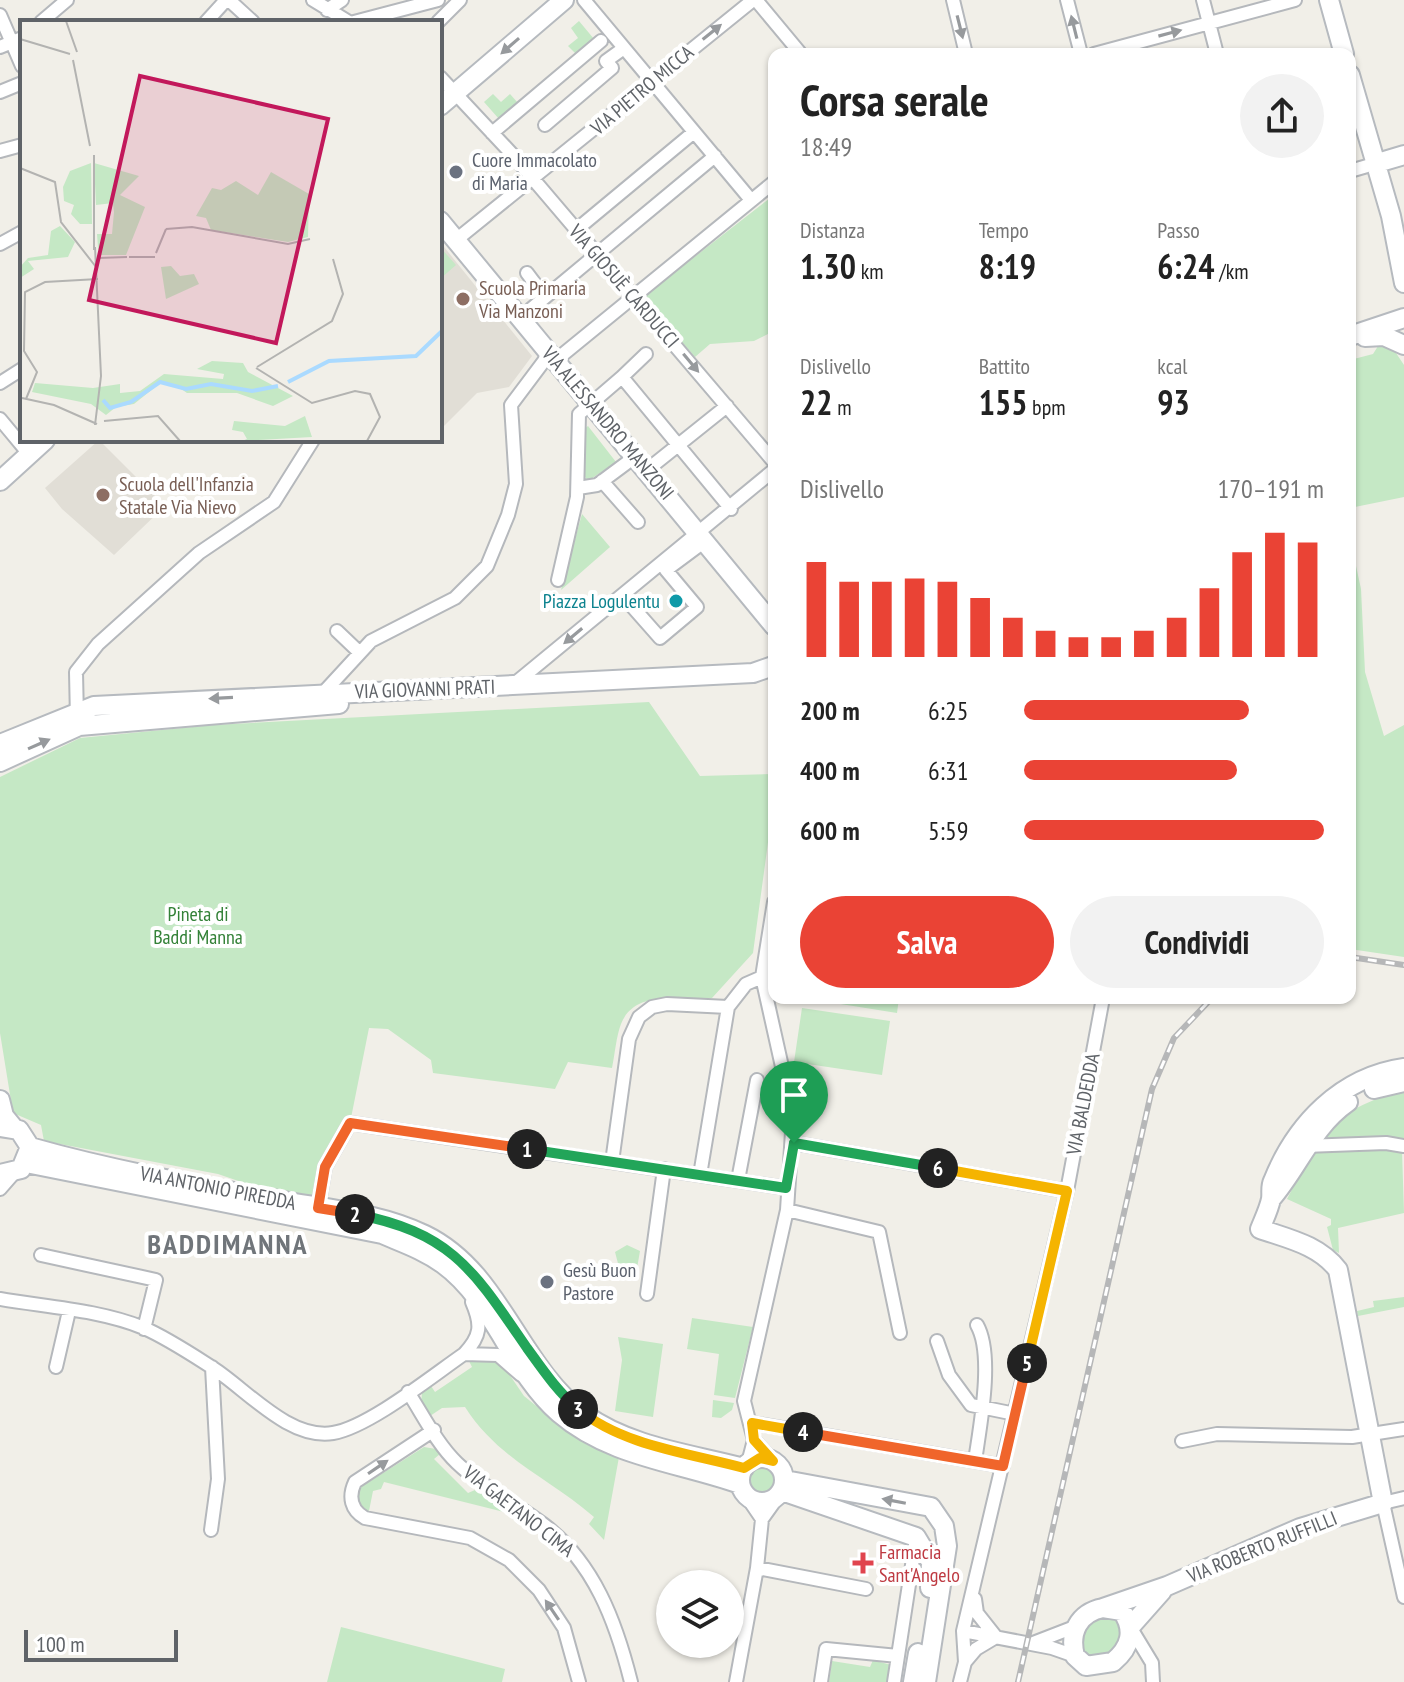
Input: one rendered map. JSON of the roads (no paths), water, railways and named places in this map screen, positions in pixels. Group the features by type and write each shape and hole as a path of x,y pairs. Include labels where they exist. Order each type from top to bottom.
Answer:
{"street":[{"path":"43,20 67,0"},
{"path":"208,20 228,0 251,20"},
{"path":"313,0 348,20"},
{"path":"327,10 342,0"},
{"path":"360,20 438,0"},
{"path":"440,20 460,0"},
{"path":"442,104 564,0"},
{"path":"584,0 751,200"},
{"path":"754,0 796,48"},
{"name":"VIA PIETRO MICCA","path":"456,240 754,0"},
{"path":"953,0 965,48"},
{"path":"1067,0 1079,48"},
{"path":"1203,0 1216,48"},
{"path":"1116,48 1295,0"},
{"path":"1329,0 1342,48"},
{"path":"0,15 20,62"},
{"path":"492,133 601,41"},
{"path":"545,125 612,68 606,61 624,48"},
{"name":"VIA GIOSUÈ CARDUCCI","path":"442,79 457,92 634,296 768,455"},
{"path":"0,92 20,84"},
{"path":"1356,97 1391,216 1404,283"},
{"path":"576,230 694,132"},
{"path":"0,151 20,146"},
{"path":"1356,169 1404,155"},
{"path":"531,309 715,156"},
{"path":"324,692 371,641 455,598 487,566 508,515 516,484 511,405 553,356 634,296 768,187"},
{"path":"1391,216 1404,238"},
{"name":"VIA ALESSANDRO MANZONI","path":"442,223 768,612"},
{"path":"0,234 20,226"},
{"path":"0,244 20,233"},
{"path":"527,273 545,297"},
{"path":"1356,334 1404,318"},
{"path":"1356,336 1384,336 1404,344 1404,325"},
{"path":"558,580 578,488 579,414 646,354"},
{"path":"0,383 20,370"},
{"path":"622,377 731,509"},
{"path":"578,488 591,488 678,445 727,406"},
{"path":"0,419 29,454"},
{"path":"0,481 43,442"},
{"path":"77,718 76,672 98,644 199,553 274,502 312,442"},
{"path":"630,604 660,638 697,607 666,570 768,475"},
{"path":"602,481 638,522"},
{"path":"513,685 702,537"},
{"path":"337,631 359,652"},
{"name":"VIA GIOVANNI PRATI","path":"0,762 94,706 324,692 753,673 768,667"},
{"name":"VIA GIOVANNI PRATI","path":"0,744 77,718 768,681"},
{"path":"768,940 762,977 768,1004"},
{"path":"700,1175 728,1007 746,984 762,977"},
{"path":"612,1162 629,1039 639,1017 652,1007 667,1004 728,1007"},
{"path":"762,1519 745,1478 754,1440 744,1401 787,1210 786,1188 794,1143 793,1116 768,1004"},
{"name":"VIA BALDEDDA","path":"960,1682 965,1662 963,1631 1067,1191 1102,1004"},
{"path":"1404,1068 1364,1079 1318,1110 1286,1154 1271,1185 1271,1199 1260,1229 1316,1250 1327,1256 1338,1270 1404,1597"},
{"path":"738,1180 757,1080"},
{"path":"1271,1199 1287,1182 1305,1146 1325,1120 1354,1098 1385,1085 1404,1082"},
{"path":"0,1100 7,1127 24,1135 17,1164 0,1189"},
{"path":"318,1208 325,1167 350,1123 786,1188"},
{"path":"794,1143 1067,1191"},
{"path":"1305,1146 1386,1143 1404,1146"},
{"name":"VIA ANTONIO PIREDDA","path":"17,1164 149,1175 384,1220 426,1235 461,1259 484,1283 553,1386 584,1414 611,1431 745,1478"},
{"name":"VIA ANTONIO PIREDDA","path":"17,1164 382,1234 433,1258 467,1287 531,1384 560,1414 602,1442 745,1478"},
{"path":"647,1294 664,1169"},
{"path":"787,1210 879,1232 900,1333"},
{"path":"41,1255 156,1280 144,1329"},
{"path":"0,1299 144,1329 212,1367 288,1422 313,1433 334,1433 361,1422 408,1392 464,1354 476,1342 481,1328 467,1287"},
{"path":"56,1367 69,1311"},
{"path":"975,1461 981,1407 983,1335 977,1325"},
{"path":"937,1341 949,1375 971,1405 1015,1414"},
{"path":"464,1354 498,1355 531,1384"},
{"path":"211,1530 218,1479 212,1367"},
{"name":"VIA GAETANO CIMA","path":"408,1392 455,1461 573,1549 588,1568 623,1648 631,1682"},
{"path":"752,1423 1003,1466"},
{"path":"1182,1441 1217,1434 1317,1438 1404,1429"},
{"path":"434,1430 355,1482 351,1499 355,1510 365,1518 470,1538 509,1560 539,1590 564,1628 579,1682"},
{"path":"736,1682 757,1568 762,1519 781,1490 782,1469 754,1440"},
{"path":"745,1478 760,1458 773,1461"},
{"path":"745,1478 759,1503 781,1490 931,1507 944,1526 947,1546 926,1682"},
{"path":"781,1490 916,1537 931,1562 932,1574 913,1682"},
{"name":"VIA ROBERTO RUFFILLI","path":"1103,1608 1167,1586 1300,1528 1404,1498"},
{"path":"894,1682 916,1537"},
{"path":"757,1568 866,1589"},
{"name":"VIA ROBERTO RUFFILLI","path":"1131,1628 1167,1586"},
{"path":"974,1592 977,1613 996,1637"},
{"path":"1082,1668 1072,1640 1077,1626 1088,1613 1103,1608 1122,1611 1152,1663 1153,1682"},
{"path":"1030,1644 1077,1626"},
{"path":"1099,1682 1117,1658 1131,1628"},
{"path":"963,1631 1030,1644 1082,1668 1137,1654 1152,1663"},
{"path":"965,1662 976,1649 996,1637"},
{"path":"821,1682 826,1649 898,1656"}],"railway":[{"path":"1356,958 1404,965"},
{"path":"1018,1682 1152,1089 1174,1038 1206,1004"}],"place":[{"name":"Cuore Immacolato di Maria","path":"456,172"},
{"name":"Scuola Primaria Via Manzoni","path":"463,299"},
{"name":"Scuola dell'Infanzia Statale Via Nievo","path":"103,495"},
{"name":"Piazza Logulentu","path":"676,601"},
{"name":"Gesù Buon Pastore","path":"547,1282"},
{"name":"Farmacia Sant'Angelo","path":"863,1563"}],"district":[{"name":"BADDIMANNA","path":"228,1244"}],"park label":[{"name":"Pineta di Baddi Manna","path":"198,926"}]}
